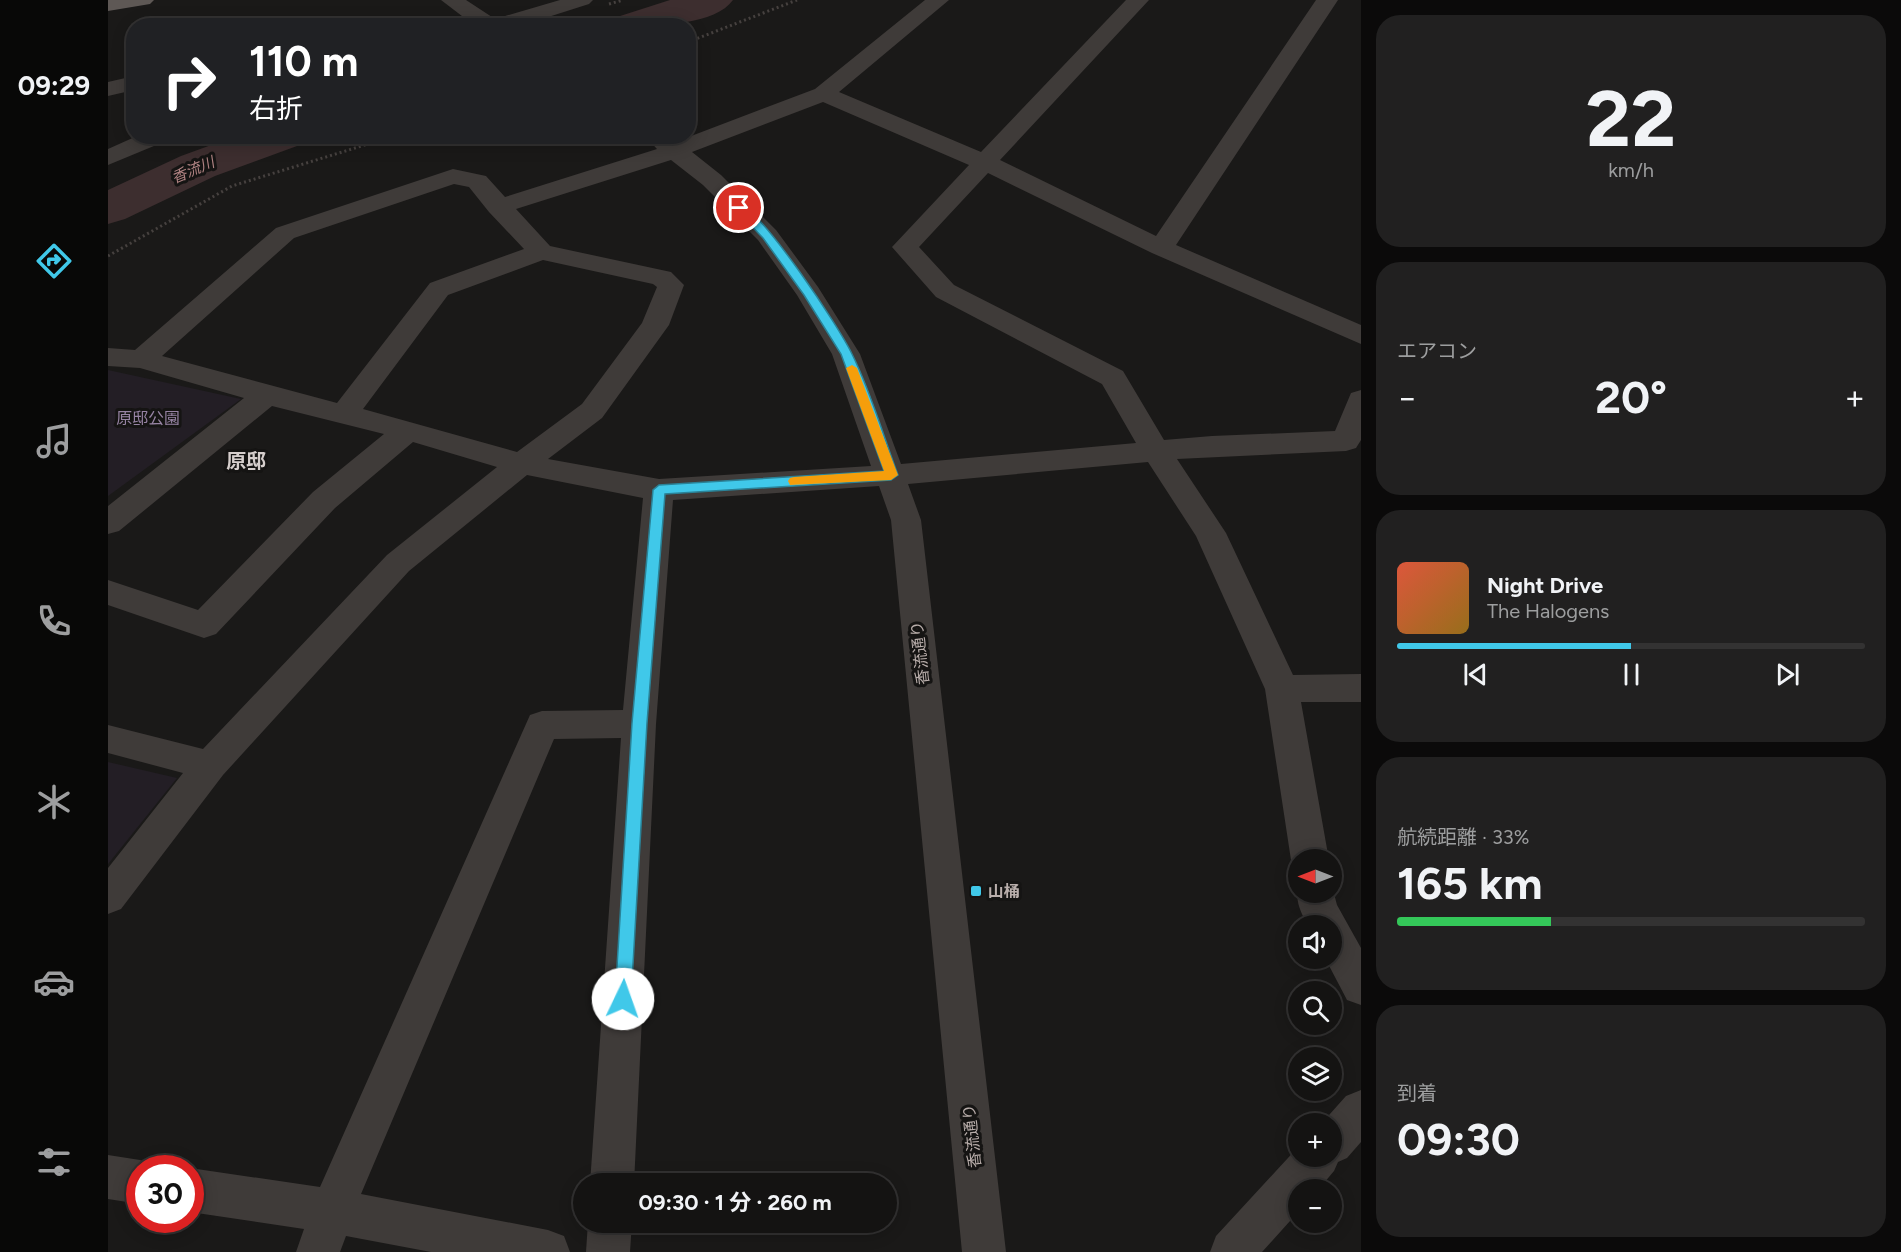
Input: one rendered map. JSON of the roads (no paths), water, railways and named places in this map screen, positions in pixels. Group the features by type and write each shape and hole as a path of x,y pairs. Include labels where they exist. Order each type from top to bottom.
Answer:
{"main road":[{"path":"108,5 143,0"}],"street":[{"path":"452,0 478,18"},
{"path":"522,18 582,0"},
{"path":"696,134 823,94 938,0"},
{"path":"1138,0 904,247 945,291 1113,378 1155,450 1210,533 1282,689 1308,849"},
{"path":"1161,248 1327,0"},
{"path":"108,88 126,84"},
{"path":"823,94 986,163 1161,248 1361,335"},
{"path":"108,158 140,144"},
{"path":"498,207 665,144"},
{"name":"香流通り","path":"665,144 712,180 767,235 809,293 846,354 906,520 984,1252"},
{"path":"141,359 285,233 453,176 477,181 498,207 541,252"},
{"path":"108,897 210,765 398,563 521,464 592,411 655,325 671,285 662,278 541,252 440,290 345,413"},
{"path":"108,357 141,359 267,395 408,430 521,464 659,490 891,475 1212,446 1354,447 1361,400"},
{"path":"108,523 267,395"},
{"path":"108,592 204,625 324,500 408,430"},
{"path":"613,1173 639,723 659,490"},
{"path":"1282,689 1361,688"},
{"path":"318,1252 332,1211 542,725 639,723"},
{"path":"108,739 210,765"},
{"path":"1342,952 1361,987"},
{"path":"1342,1132 1361,1111"},
{"path":"1232,1252 1309,1167"},
{"path":"108,1178 126,1180"},
{"path":"204,1192 332,1211 548,1252"},
{"path":"608,1252 609,1233"}],"waterway":[{"name":"香流川","path":"657,18 712,0"},
{"name":"香流川","path":"108,209 198,166 259,144"}],"place":[{"name":"山桶","path":"976,891"}],"district":[{"name":"原邸","path":"246,461"}],"park label":[{"name":"原邸公園","path":"148,418"}]}
